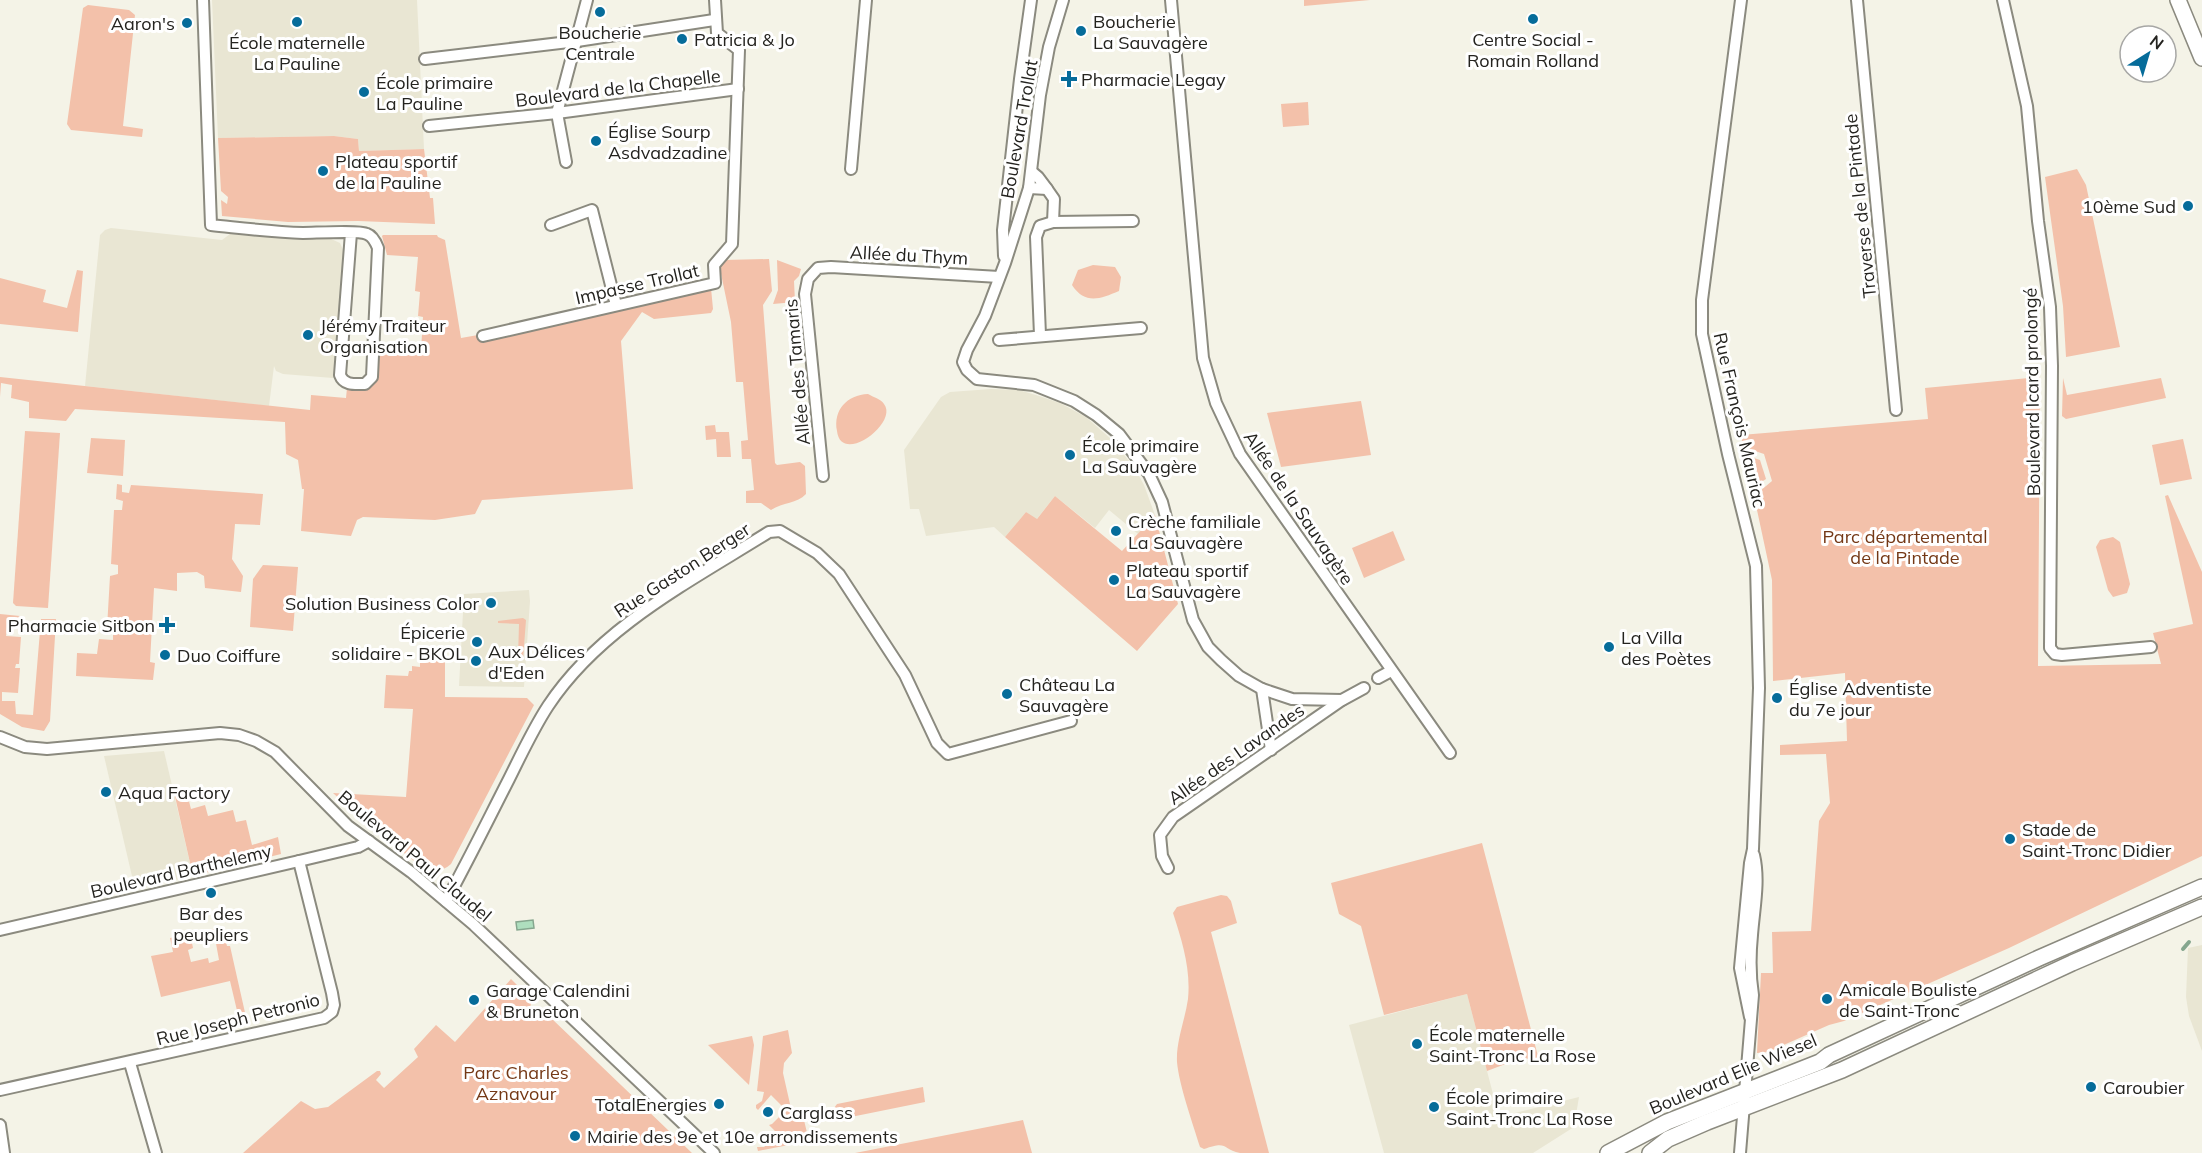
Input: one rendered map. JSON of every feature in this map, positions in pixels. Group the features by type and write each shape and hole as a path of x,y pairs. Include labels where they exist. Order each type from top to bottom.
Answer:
{"street":[{"path":"203,0 211,225 300,233 351,233 367,233 374,239 378,248 372,377 365,384 346,383 340,375 351,233"},
{"path":"566,162 557,113 587,0"},
{"path":"425,59 714,20 715,0"},
{"path":"851,169 866,0"},
{"name":"Boulevard Trollat","path":"1005,263 1003,230 1031,0"},
{"name":"Boulevard Trollat","path":"1063,0 1049,48 1040,95 1029,188 985,316 963,362 967,370 977,379 1034,385 1074,401 1119,434 1149,474 1162,502 1190,610 1200,634 1221,660 1239,676 1262,689 1292,699 1342,700"},
{"name":"Allée de la Sauvagère","path":"1171,0 1203,358 1216,403 1240,454 1390,671 1450,753"},
{"name":"Rue François Mauriac","path":"1740,1153 1750,1017 1754,995 1751,978 1751,936 1756,866 1753,849 1759,688 1756,566 1728,454 1702,334 1702,300 1741,0"},
{"name":"Traverse de la Pintade","path":"1857,0 1896,410"},
{"name":"Boulevard Icard prolongé","path":"2002,0 2027,106 2038,221 2050,306 2052,366 2050,648 2055,654 2062,655 2151,647"},
{"path":"2178,0 2195,25 2202,58"},
{"name":"Impasse Trollat","path":"483,336 715,283 714,265 732,244 739,50 717,33 714,20"},
{"name":"Boulevard de la Chapelle","path":"429,126 557,113 738,89"},
{"path":"1032,172 1054,199 1053,222"},
{"path":"1029,188 1047,189"},
{"path":"552,225 592,210 615,305"},
{"path":"1040,335 1036,237 1040,226 1053,222 1133,221"},
{"name":"Allée du Thym","path":"818,268 999,277"},
{"name":"Allée des Tamaris","path":"818,268 808,279 805,294 823,476"},
{"path":"999,340 1141,328"},
{"name":"Rue Gaston Berger","path":"446,901 543,714 574,674 621,628 769,532 780,531 808,547 839,574 905,675 937,743 948,754 1071,721"},
{"path":"1378,678 1390,671"},
{"name":"Allée des Lavandes","path":"1168,868 1162,856 1160,835 1173,817 1342,700 1364,688"},
{"path":"1262,689 1271,750"},
{"name":"Boulevard Paul Claudel","path":"0,737 25,747 46,749 201,734 239,735 256,741 274,752 348,826 446,901 526,972 714,1153"},
{"name":"Boulevard Barthelemy","path":"0,930 358,847 369,841"},
{"name":"Rue Joseph Petronio","path":"0,1090 130,1063 324,1018 332,1012 334,1005 332,993 298,861"},
{"name":"Boulevard Elie Wiesel","path":"1608,1153 1667,1122 1820,1062 1829,1055 2038,958 2202,887"},
{"name":"Boulevard Elie Wiesel","path":"1650,1153 1668,1139 1842,1070 2072,963 2202,907"},
{"path":"130,1063 156,1153"},
{"path":"0,1125 4,1153"}],"shaded area":[{"path":"212,0 417,0 424,149 359,151 358,139 334,136 218,138"},
{"path":"111,228 222,240 230,234 329,238 340,243 345,254 333,378 283,374 276,371 274,366 269,406 85,386 100,235"},
{"path":"991,389 1019,390 1060,403 1086,417 1111,439 1134,467 1144,485 1155,515 1138,534 1109,510 1095,528 1055,496 1036,520 1026,512 1005,537 994,527 926,536 919,509 910,509 904,450 941,397 950,392"},
{"path":"529,590 524,687 459,686 464,594"},
{"path":"164,751 193,876 135,889 104,756"},
{"path":"533,920 534,928 517,930 516,922"},
{"path":"2202,945 2202,1051 2189,1016 2186,997 2188,948"},
{"path":"1467,994 1499,1117 1579,1097 1574,1127 1533,1153 1384,1153 1349,1025"}],"green space":[{"path":"1304,0 1370,0 1304,6"},
{"path":"88,5 129,10 135,15 123,126 143,129 142,137 71,130 67,124 83,8"},
{"path":"1308,102 1309,125 1283,127 1281,104"},
{"name":"Plateau sportif de la Pauline","path":"334,136 358,139 359,151 424,149 435,224 358,221 288,222 222,216 221,200 227,204 228,197 221,191 218,138"},
{"path":"2077,169 2086,185 2120,347 2066,357 2063,306 2045,177"},
{"path":"383,235 437,235 445,240 461,338 478,335 480,340 711,288 713,309 711,313 654,319 642,312 621,341 633,489 482,500 475,514 435,520 363,517 357,520 351,536 301,531 304,489 302,489 298,460 286,454 285,422 75,409 66,421 29,418 29,402 11,398 12,385 1,383 0,397 0,377 310,410 311,395 346,398 347,388 373,383 378,371 379,353 393,349 421,351 423,317 418,316 420,292 415,291 418,257 387,255"},
{"path":"769,259 772,291 763,305 775,463 777,465 800,462 805,466 806,494 798,500 771,510 761,503 746,503 746,491 754,490 751,459 742,459 741,441 748,440 743,382 736,382 731,322 719,264 724,260"},
{"path":"777,260 801,269 794,281 795,302 773,304 778,290"},
{"path":"1093,265 1115,267 1121,277 1119,291 1099,298 1088,298 1077,291 1072,285 1078,270"},
{"path":"77,270 83,271 78,332 0,324 0,278 46,290 43,302 67,308"},
{"name":"Parc départemental de la Pintade","path":"2040,377 2038,666 2161,664 2153,633 2193,624 2165,496 2168,495 2202,572 2202,856 2009,948 1844,1021 1829,1025 1768,1052 1757,1053 1761,973 1773,973 1772,932 1811,931 1819,821 1830,803 1826,754 1780,755 1780,745 1847,741 1845,673 1773,681 1772,580 1754,496 1772,481 1764,454 1743,447 1741,435 1928,419 1925,388"},
{"path":"2063,378 2067,395 2161,378 2166,398 2066,419 2062,416"},
{"path":"868,394 884,404 886,412 884,421 868,438 858,443 848,444 841,441 836,423 840,410 854,397"},
{"path":"1361,401 1371,455 1281,467 1267,413"},
{"path":"715,425 716,432 729,432 731,457 717,457 716,439 706,440 705,426"},
{"path":"25,431 60,433 48,608 16,606 13,603"},
{"path":"91,438 125,440 123,476 87,473"},
{"path":"2183,439 2192,479 2160,485 2152,445"},
{"path":"1745,455 1760,460 1766,479 1752,488"},
{"path":"117,484 122,485 122,492 129,493 131,485 263,494 260,525 235,524 232,559 243,576 241,592 205,588 204,576 197,572 177,573 177,591 154,588 150,662 155,663 153,680 76,676 77,653 97,654 99,639 113,640 113,629 107,628 110,576 118,574 118,565 111,564 114,510 122,510 123,501 116,499"},
{"name":"Plateau sportif La Sauvagère","path":"1055,496 1122,551 1155,515 1178,604 1137,651 1005,537 1026,512 1037,519"},
{"path":"1393,531 1405,560 1364,578 1352,548"},
{"path":"2113,537 2120,542 2130,584 2127,593 2113,597 2108,590 2096,547 2100,540"},
{"path":"263,565 298,567 293,631 250,627 253,579"},
{"path":"0,614 20,616 20,628 7,627 6,636 21,637 19,664 16,664 15,668 20,668 18,693 2,692 2,701 15,701 16,714 33,715 41,619 56,619 50,721 44,731 22,727 0,714"},
{"path":"523,618 526,620 523,659 518,658 519,624 498,623 498,621"},
{"path":"420,654 445,655 445,697 527,698 534,705 451,864 444,869 437,870 422,867 368,825 333,793 406,797 413,709 384,708 386,675 408,676 409,671 412,671 412,666 420,667"},
{"path":"186,790 191,809 205,805 208,816 233,810 236,822 246,820 252,845 278,837 281,854 193,876 174,792"},
{"path":"1482,843 1539,1060 1534,1062 1524,1057 1487,1071 1467,994 1384,1015 1361,926 1339,914 1331,883"},
{"path":"1221,895 1227,896 1231,901 1237,923 1211,932 1269,1153 1240,1153 1221,1145 1204,1149 1200,1147 1178,1071 1178,1046 1189,988 1185,955 1173,913 1177,907"},
{"path":"219,928 221,939 225,938 227,946 230,946 246,1017 239,1019 230,981 161,997 151,956 173,952 170,938","holes":["215,938 219,960 209,963 208,958 191,962 188,950 193,948 192,943"]},
{"name":"Parc Charles Aznavour","path":"511,979 527,995 527,1000 531,1003 530,1008 539,1016 551,1018 692,1153 243,1153 301,1101 315,1109 328,1107 377,1071 381,1074 376,1080 384,1088 418,1057 414,1049 436,1025 455,1042"},
{"path":"788,1030 792,1053 784,1063 783,1073 790,1104 803,1116 809,1141 758,1151 757,1147 764,1147 778,1134 769,1125 786,1110 771,1095 758,1110 756,1108 756,1105 762,1101 764,1092 757,1091 763,1036"},
{"path":"752,1036 754,1045 749,1085 708,1045"},
{"path":"923,1087 925,1102 836,1120 834,1108 837,1104"},
{"path":"1023,1120 1032,1153 855,1153"}],"waterway":[{"path":"2183,949 2189,942"}],"place":[{"name":"Boucherie Centrale","path":"600,12"},
{"name":"Centre Social - Romain Rolland","path":"1533,19"},
{"name":"École maternelle La Pauline","path":"297,22"},
{"name":"Aaron's","path":"187,23"},
{"name":"Boucherie La Sauvagère","path":"1081,31"},
{"name":"Patricia & Jo","path":"682,39"},
{"name":"Pharmacie Legay","path":"1069,79"},
{"name":"École primaire La Pauline","path":"364,92"},
{"name":"Église Sourp Asdvadzadine","path":"596,141"},
{"name":"Plateau sportif de la Pauline","path":"323,171"},
{"name":"10ème Sud","path":"2188,206"},
{"name":"Jérémy Traiteur Organisation","path":"308,335"},
{"name":"École primaire La Sauvagère","path":"1070,455"},
{"name":"Crèche familiale La Sauvagère","path":"1116,531"},
{"name":"Plateau sportif La Sauvagère","path":"1114,580"},
{"name":"Solution Business Color","path":"491,603"},
{"name":"Pharmacie Sitbon","path":"167,625"},
{"name":"Épicerie solidaire - BKOL","path":"477,642"},
{"name":"La Villa des Poètes","path":"1609,647"},
{"name":"Duo Coiffure","path":"165,655"},
{"name":"Aux Délices d'Eden","path":"476,661"},
{"name":"Château La Sauvagère","path":"1007,694"},
{"name":"Église Adventiste du 7e jour","path":"1777,698"},
{"name":"Aqua Factory","path":"106,792"},
{"name":"Stade de Saint-Tronc Didier","path":"2010,839"},
{"name":"Bar des peupliers","path":"211,893"},
{"name":"Amicale Bouliste de Saint-Tronc","path":"1827,999"},
{"name":"Garage Calendini & Bruneton","path":"474,1000"},
{"name":"École maternelle Saint-Tronc La Rose","path":"1417,1044"},
{"name":"Caroubier","path":"2091,1087"},
{"name":"TotalEnergies","path":"719,1104"},
{"name":"École primaire Saint-Tronc La Rose","path":"1434,1107"},
{"name":"Carglass","path":"768,1112"},
{"name":"Mairie des 9e et 10e arrondissements","path":"575,1136"}]}
